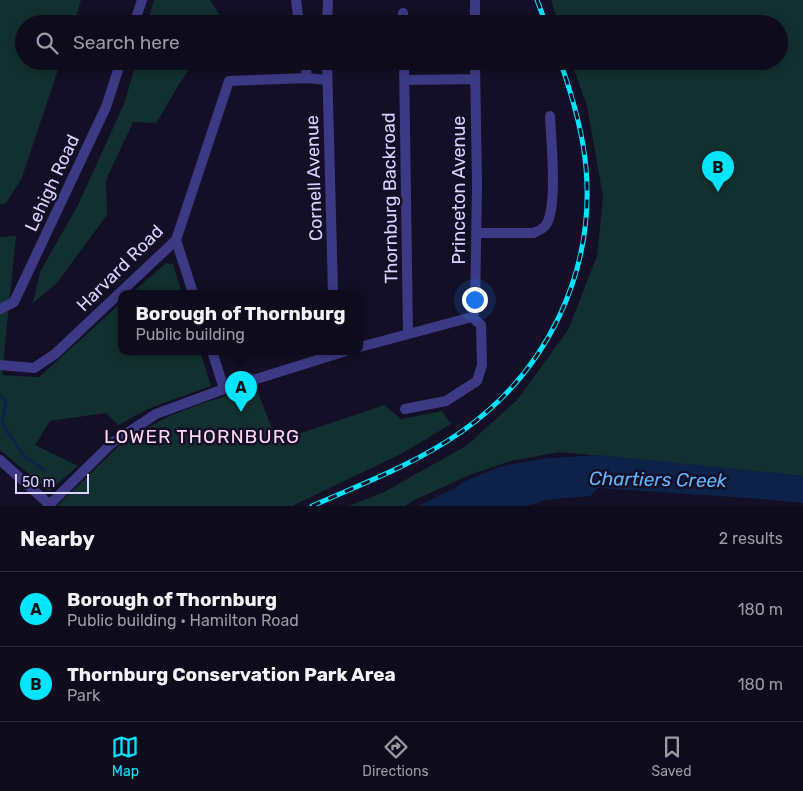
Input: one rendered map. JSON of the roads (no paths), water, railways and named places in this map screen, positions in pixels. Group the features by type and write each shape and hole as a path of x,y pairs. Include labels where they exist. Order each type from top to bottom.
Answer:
{"street":[{"path":"137,15 142,0"},
{"path":"296,0 298,15"},
{"path":"328,0 328,15"},
{"path":"475,0 475,15"},
{"name":"Lehigh Road","path":"0,309 14,302 106,107 118,70"},
{"path":"306,70 307,78 327,80"},
{"name":"Cornell Avenue","path":"327,70 333,290"},
{"name":"Thornburg Backroad","path":"404,70 408,334"},
{"name":"Princeton Avenue","path":"472,318 475,310 476,232 475,70"},
{"name":"Harvard Road","path":"123,290 176,240 229,81 307,78"},
{"path":"405,80 475,79"},
{"path":"476,232 533,233 541,230 547,223 553,191 550,116"},
{"path":"176,240 192,290"},
{"name":"Harvard Road","path":"0,365 34,368 55,354 118,295"},
{"path":"363,346 472,318 481,324 482,365 477,381 446,401 405,409"},
{"path":"213,355 224,389"},
{"path":"0,460 48,505 112,443 156,414 326,355"}],"water":[{"name":"Chartiers Creek","path":"599,455 803,476 803,503 598,488 590,496 546,500 526,506 418,506 455,488 463,482 501,466 549,458"}],"waterway":[{"path":"0,396 6,401 2,424 25,457 44,470"}],"railway":[{"path":"537,0 543,15"},
{"path":"312,506 407,464 461,432 491,408 518,380 541,350 559,316 573,281 582,245 587,207 586,168 580,127 563,70"}],"place":[{"name":"Thornburg Conservation Park Area","path":"718,192"},
{"name":"Borough of Thornburg","path":"241,412"}],"district":[{"name":"LOWER THORNBURG","path":"202,436"}]}
